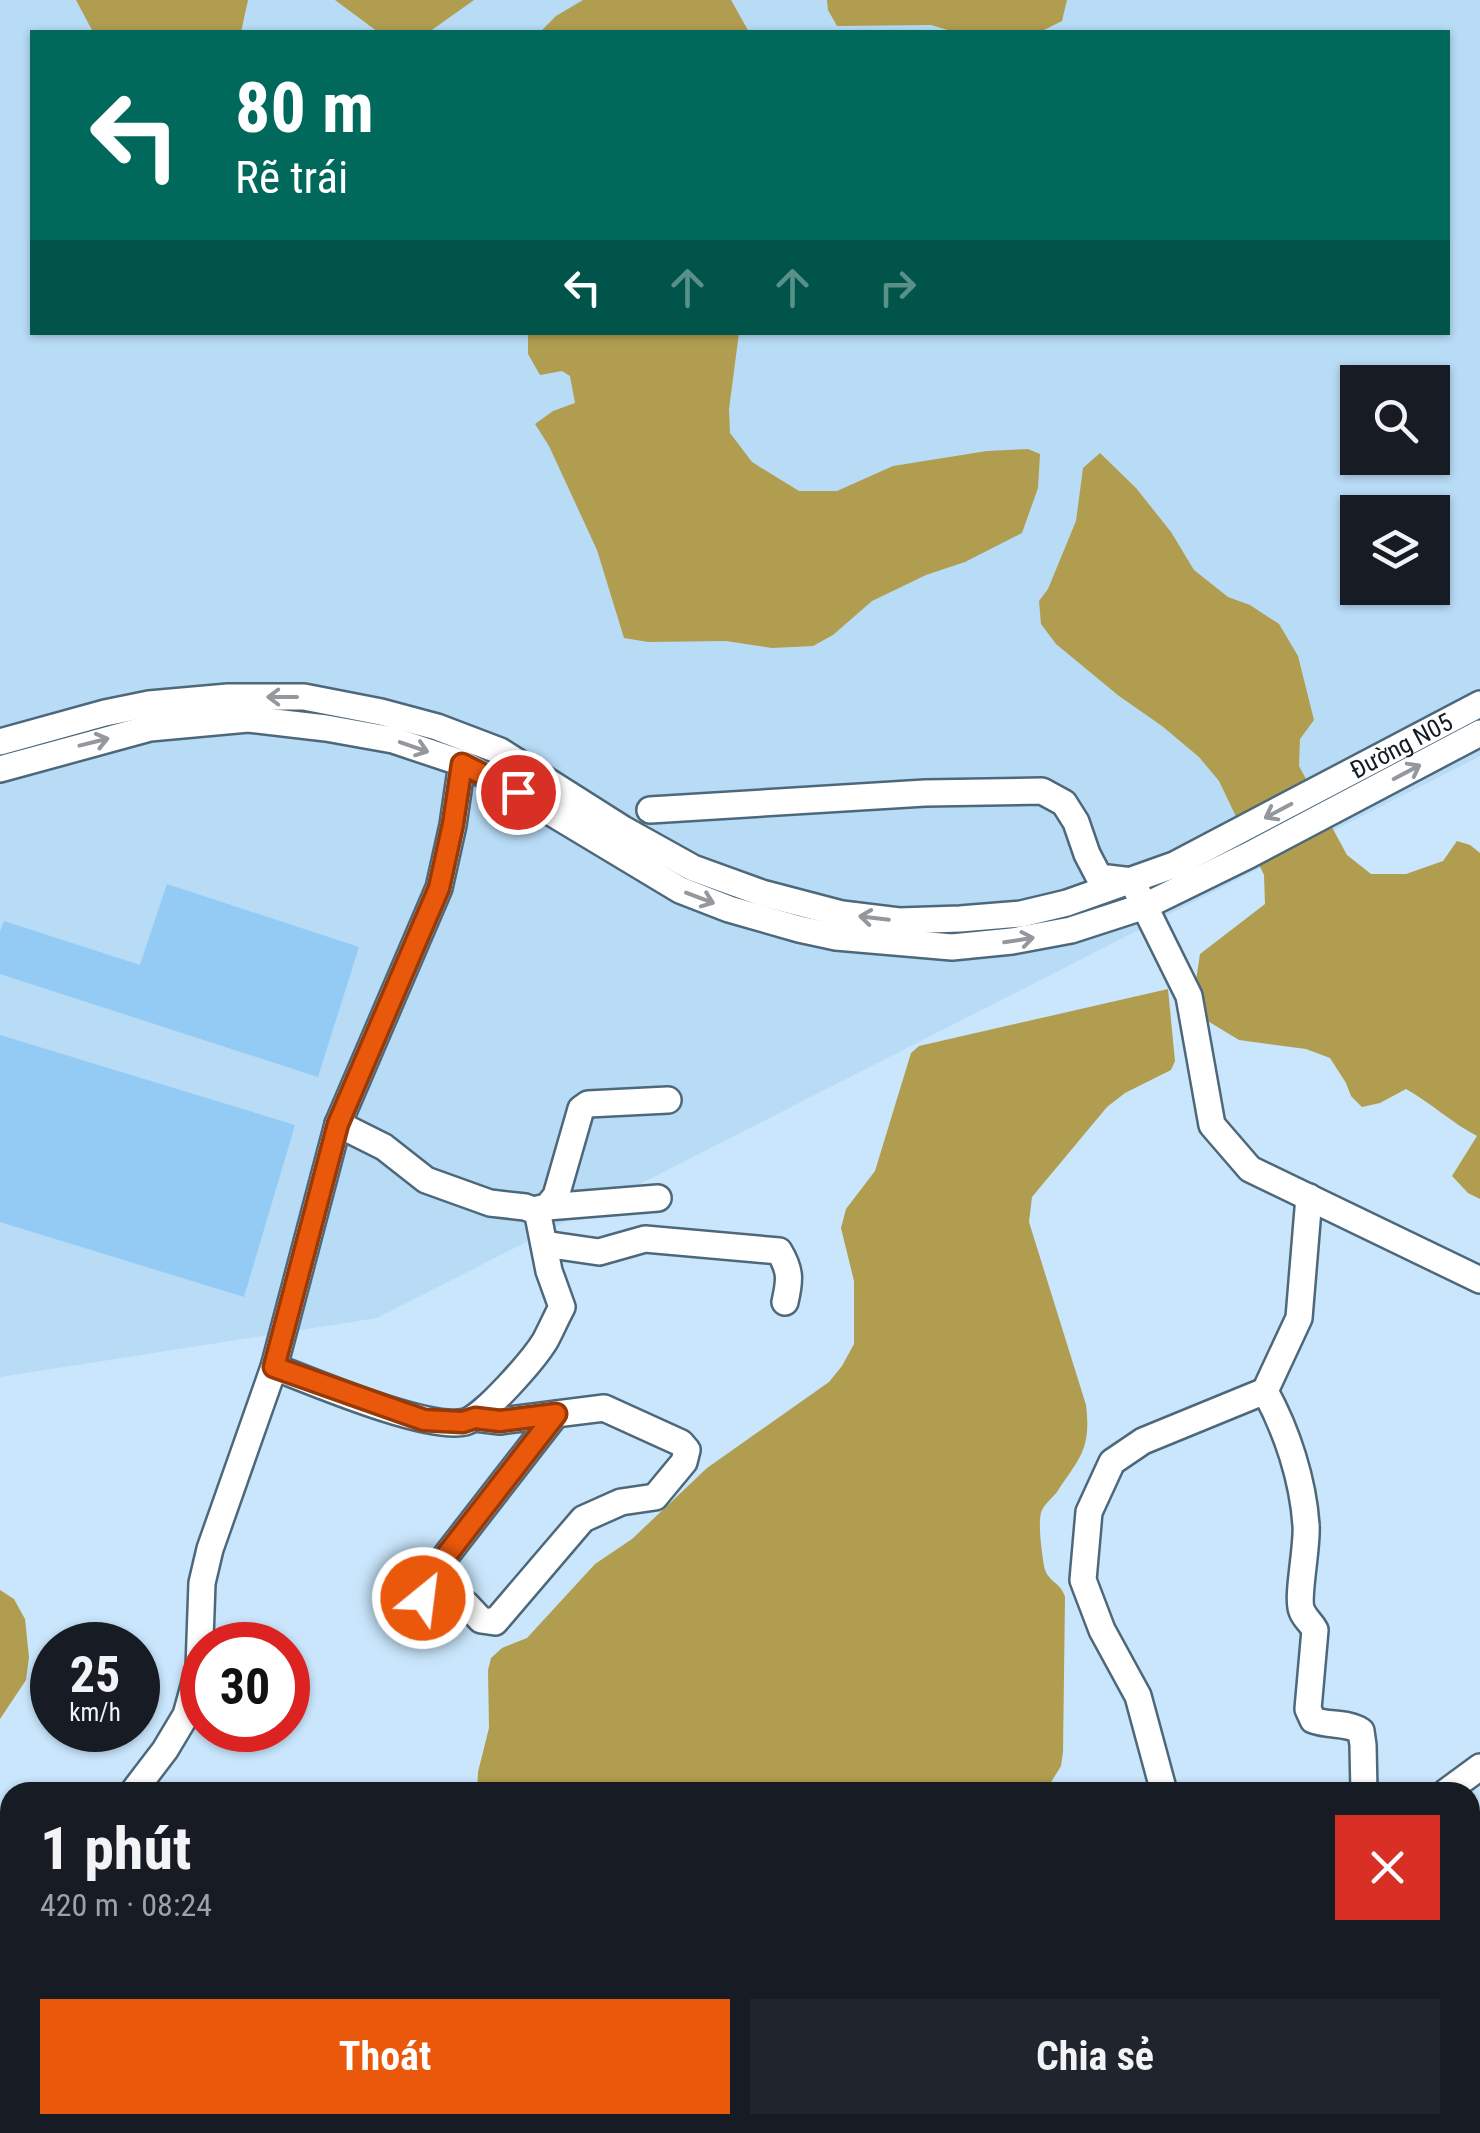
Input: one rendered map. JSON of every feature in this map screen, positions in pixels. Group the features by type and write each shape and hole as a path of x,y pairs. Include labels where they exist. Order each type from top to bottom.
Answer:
{"street":[{"path":"0,742 149,704 304,697 381,712 437,727 500,751 693,868 762,893 842,914 899,921 1021,914 1068,903 1242,844"},
{"name":"Đường N05","path":"1328,799 1480,704"},
{"path":"0,769 150,728 248,719 393,740 462,764 518,792 680,890 729,910 836,937 952,947 1012,942 1070,930 1145,906 1242,844 1328,799"},
{"name":"Đường N05","path":"1328,799 1480,733"},
{"path":"141,1782 186,1715 199,1668 202,1584 210,1549 274,1367 338,1124 439,888 462,764"},
{"path":"650,810 925,792 1042,791 1064,803 1099,877 1132,881"},
{"path":"1132,881 1189,996 1212,1125 1250,1169 1480,1280"},
{"path":"475,1418 544,1344 562,1306 549,1271 538,1215 540,1208 556,1196 581,1109 588,1104 668,1100"},
{"path":"338,1124 384,1147 426,1180 490,1203 540,1208 658,1198"},
{"path":"1161,1782 1138,1696 1102,1630 1083,1580 1089,1512 1112,1462 1143,1442 1265,1391 1299,1318 1309,1196"},
{"path":"544,1244 599,1252 644,1239 779,1251 790,1280 785,1302"},
{"path":"274,1367 424,1420 500,1421 556,1414 604,1408 681,1443 687,1450 684,1462 655,1497 621,1502 583,1519 495,1622 482,1620 466,1604 423,1598 421,1588 556,1414"},
{"path":"1265,1391 1304,1497 1306,1545 1300,1600 1304,1616 1315,1630 1308,1709 1313,1720 1354,1726 1361,1731 1364,1782"},
{"path":"1460,1782 1480,1767"}],"shaded area":[{"path":"0,0 1480,0 1480,756 377,1318 0,1377"},
{"path":"76,0 248,0 241,30 92,30"},
{"path":"335,0 474,0 432,30 375,30"},
{"path":"583,0 731,0 748,30 542,30 556,16"},
{"path":"827,0 1067,0 1062,21 1044,30 837,26"},
{"path":"528,335 739,335 729,409 730,433 752,462 799,491 837,491 893,466 987,451 1028,449 1040,454 1038,488 1022,533 872,601 833,635 813,646 772,648 726,641 648,642 624,638 597,550 535,424 553,411 575,403 570,376 562,371 540,375 528,354"},
{"path":"1100,453 1136,488 1171,532 1194,570 1228,597 1250,605 1279,624 1298,656 1314,720 1300,739 1299,766 1347,855 1371,874 1406,874 1443,861 1457,841 1480,853 1480,1199 1452,1176 1477,1136 1406,1089 1380,1103 1362,1107 1351,1096 1330,1058 1306,1049 1239,1040 1206,1020 1195,987 1200,954 1265,904 1264,875 1219,781 1199,757 1056,644 1041,624 1039,601 1048,589 1076,521 1083,468"},
{"path":"1168,989 1175,1061 1171,1070 1125,1093 1107,1107 1032,1197 1029,1222 1086,1405 1087,1420 1082,1452 1041,1515 1044,1566 1065,1597 1061,1766 1051,1782 478,1782 489,1728 491,1658 502,1648 527,1638 595,1564 632,1539 707,1468 829,1382 842,1366 854,1344 854,1281 841,1228 846,1209 875,1171 911,1053 919,1046"},
{"path":"0,1590 14,1599 25,1619 29,1657 26,1680 0,1719"}],"building":[{"path":"167,884 359,947 318,1077 0,974 0,932 4,921 140,965"},
{"path":"0,1035 295,1125 244,1297 0,1222"}],"route":[{"path":"423,1598 421,1588 556,1414 500,1421 424,1420 274,1367 338,1124 439,888 462,764 518,792"}]}
